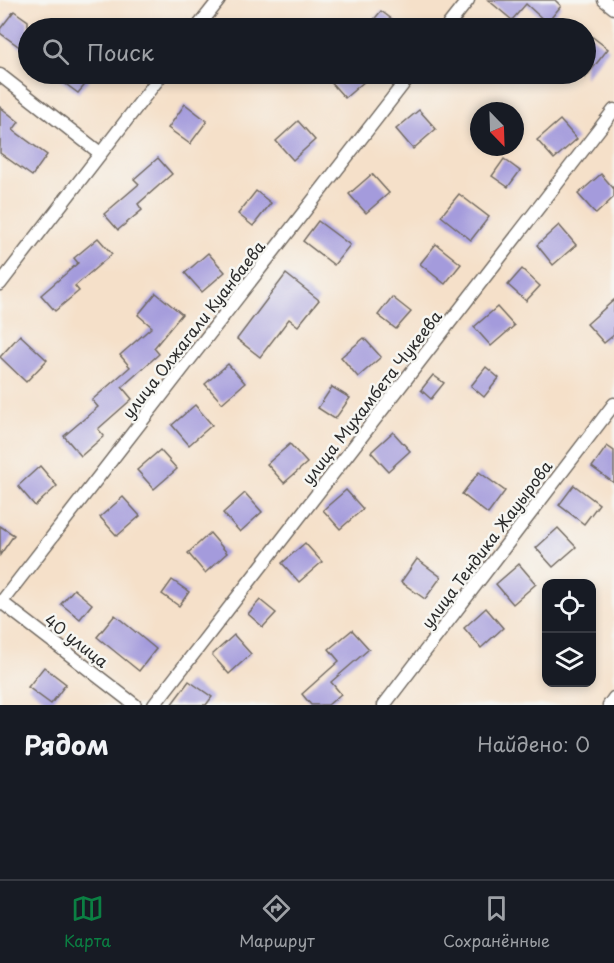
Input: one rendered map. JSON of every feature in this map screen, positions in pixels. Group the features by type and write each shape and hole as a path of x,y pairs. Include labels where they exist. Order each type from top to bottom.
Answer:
{"street":[{"path":"205,18 219,0"},
{"path":"454,18 468,0"},
{"path":"604,0 614,8"},
{"path":"0,75 100,153"},
{"path":"0,284 154,84"},
{"name":"улица Олжагали Куанбаева","path":"0,603 403,84"},
{"name":"улица Мухамбета Чукеева","path":"154,705 614,110"},
{"name":"улица Тендика Жауырова","path":"384,705 614,404"},
{"name":"40 улица","path":"0,603 135,705"},
{"path":"609,705 614,698"}],"building":[{"path":"488,0 555,0 561,6 551,18 541,18 526,4 514,18 510,18"},
{"path":"14,11 24,18 18,18 18,46 0,33 0,29"},
{"path":"381,11 390,18 375,18"},
{"path":"596,40 608,49 596,64"},
{"path":"66,84 86,84 78,93"},
{"path":"332,84 361,84 345,98"},
{"path":"185,104 207,121 190,144 168,128"},
{"path":"0,107 19,122 13,130 47,155 32,176 0,153"},
{"path":"419,110 436,129 413,149 396,129"},
{"path":"560,120 577,139 554,159 537,140"},
{"path":"298,121 315,140 293,160 276,141"},
{"path":"158,158 172,174 138,204 142,210 118,230 104,214 139,184 134,179"},
{"path":"504,159 520,171 508,187 492,176"},
{"path":"372,174 389,193 366,213 349,194"},
{"path":"601,174 614,189 614,197 596,214 578,194"},
{"path":"256,191 271,203 253,226 238,214"},
{"path":"459,194 489,217 471,240 441,216"},
{"path":"318,221 350,245 334,265 303,241"},
{"path":"559,225 576,245 553,265 537,245"},
{"path":"98,238 112,254 75,286 79,291 55,311 41,295 78,263 74,258"},
{"path":"436,244 461,264 445,284 420,264"},
{"path":"208,253 225,272 202,292 185,273"},
{"path":"522,269 540,286 526,301 508,285"},
{"path":"286,274 319,300 298,326 289,319 260,357 237,339"},
{"path":"156,293 182,314 154,348 159,354 122,387 132,399 98,429 104,436 81,456 64,436 98,407 92,400 130,367 120,355 152,327 138,315"},
{"path":"392,297 411,312 396,329 378,315"},
{"path":"614,300 614,335 604,343 587,324"},
{"path":"497,307 514,326 491,346 474,327"},
{"path":"20,335 47,360 26,382 0,357"},
{"path":"364,338 381,357 358,377 341,357"},
{"path":"228,364 245,383 222,403 205,384"},
{"path":"486,367 499,378 484,397 471,386"},
{"path":"433,375 444,383 431,399 421,390"},
{"path":"332,387 350,398 335,419 318,408"},
{"path":"195,405 212,425 189,445 172,425"},
{"path":"393,432 410,451 388,471 371,452"},
{"path":"290,444 307,463 284,483 267,464"},
{"path":"607,446 614,451 614,483 592,467"},
{"path":"160,450 177,469 154,489 137,470"},
{"path":"40,466 57,486 35,506 18,486"},
{"path":"479,472 505,491 488,514 462,494"},
{"path":"574,485 599,504 584,524 559,505"},
{"path":"346,490 363,509 340,529 323,510"},
{"path":"245,493 262,512 240,532 223,513"},
{"path":"123,497 140,516 117,536 100,517"},
{"path":"0,526 14,535 0,555"},
{"path":"558,528 576,547 553,567 536,548"},
{"path":"210,533 227,553 205,573 188,553"},
{"path":"305,543 322,562 299,582 282,563"},
{"path":"417,559 441,577 425,599 401,582"},
{"path":"519,564 536,584 513,604 496,584"},
{"path":"172,580 189,592 179,606 162,594"},
{"path":"74,589 92,604 80,619 61,604"},
{"path":"260,600 276,613 263,627 248,614"},
{"path":"486,608 503,628 481,648 464,628"},
{"path":"115,615 156,649 139,671 97,637"},
{"path":"352,630 369,649 331,682 341,694 328,705 311,705 302,694 339,661 329,649"},
{"path":"234,635 251,654 229,674 212,655"},
{"path":"44,667 66,684 51,704 28,687"},
{"path":"189,681 212,697 206,705 171,705"}]}
